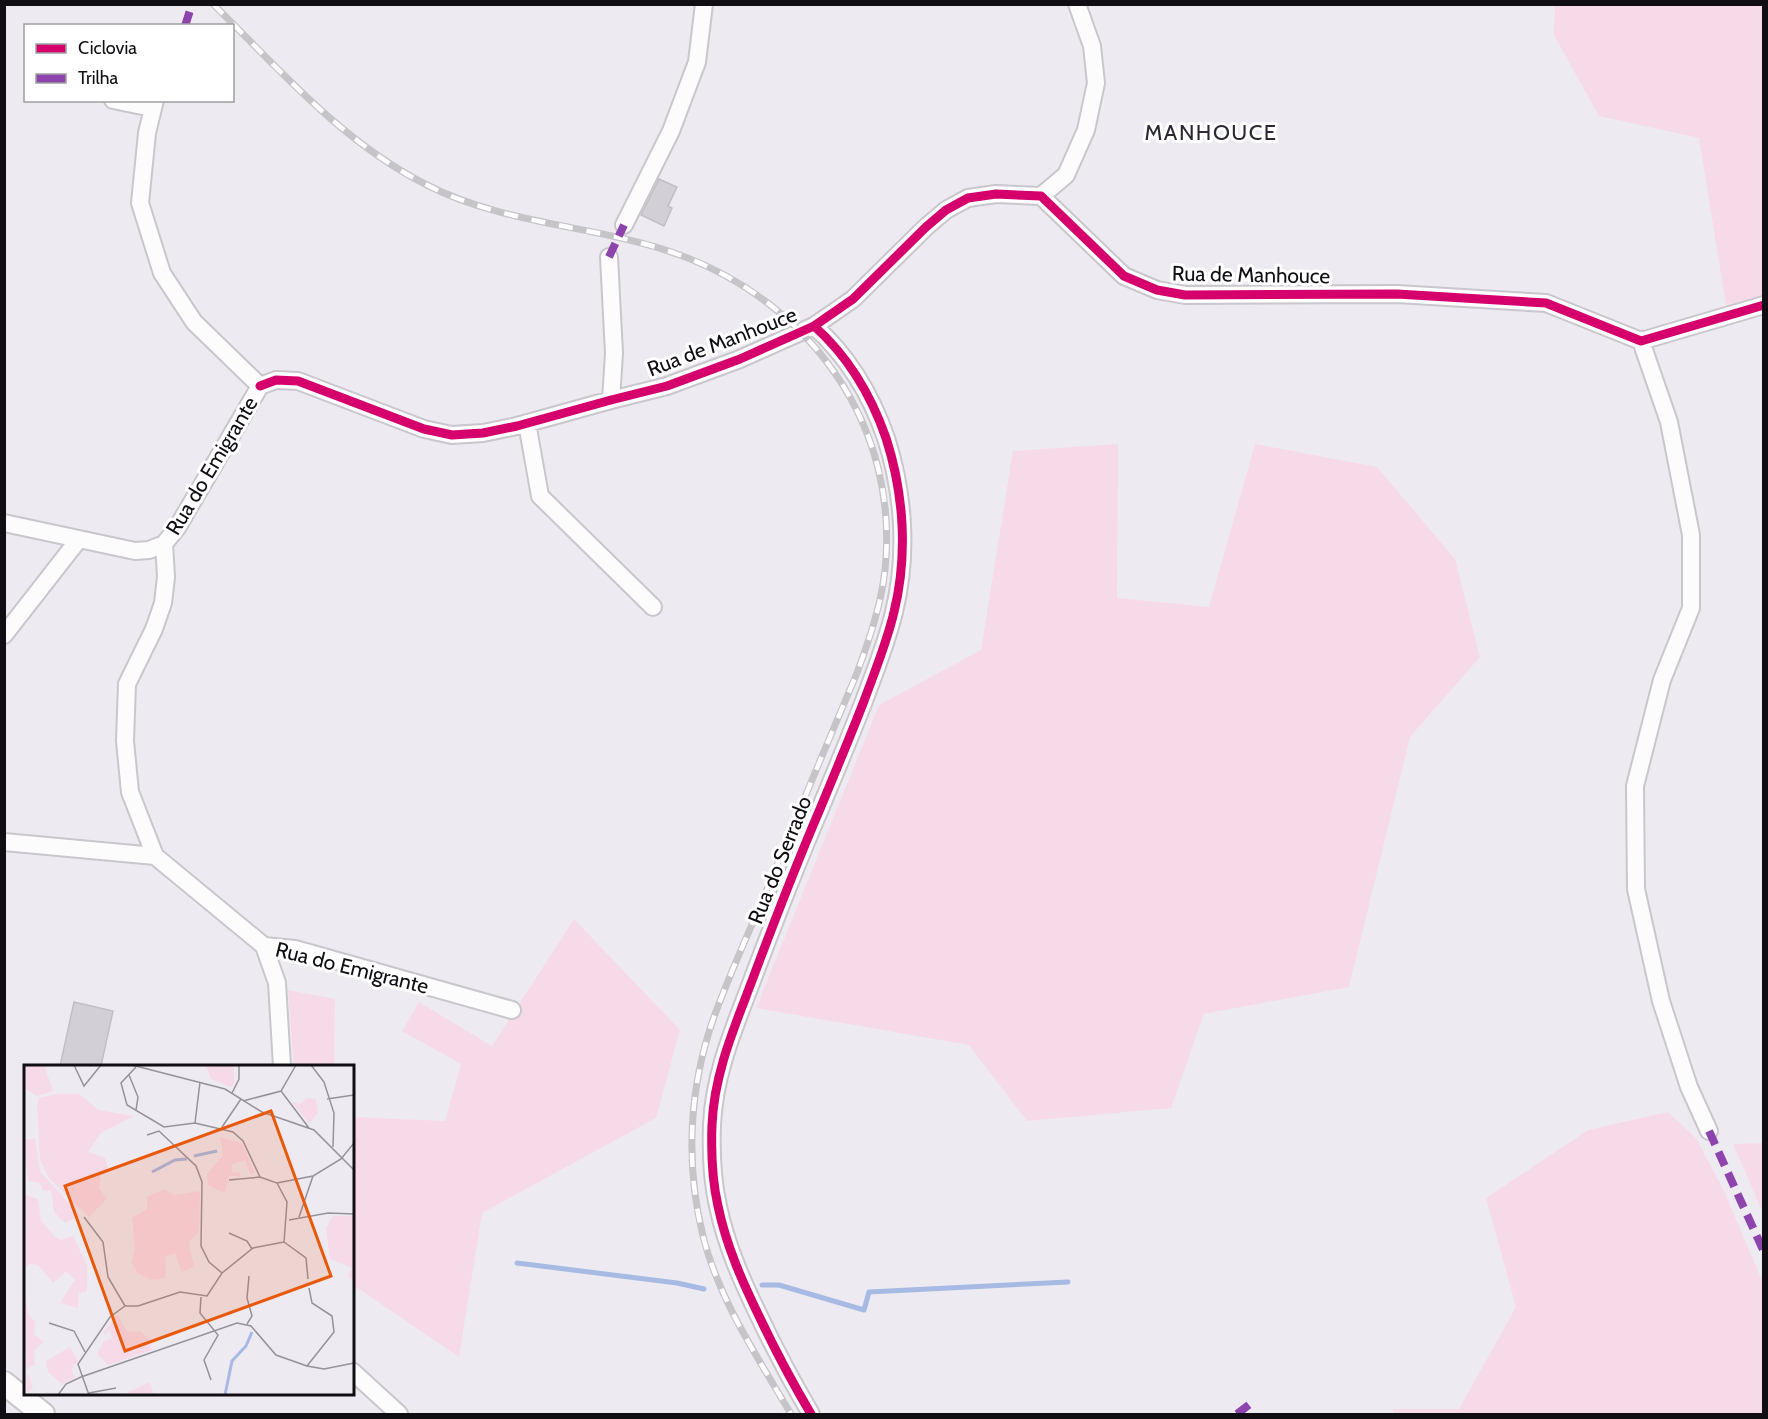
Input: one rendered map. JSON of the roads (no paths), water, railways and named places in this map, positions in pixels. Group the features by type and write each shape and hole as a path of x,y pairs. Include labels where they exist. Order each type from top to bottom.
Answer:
{"street":[{"path":"624,225 671,131 697,62 704,4"},
{"path":"1041,196 1066,175 1086,130 1096,83 1092,46 1077,4"},
{"path":"133,102 153,104 147,133 140,203 162,273 194,322 260,386"},
{"name":"Rua de Manhouce","path":"260,386 276,380 298,381 424,429 452,435 483,433 527,423 667,386 740,359 814,326 853,299 946,210 968,198 996,194 1041,196 1125,276 1157,290 1185,295 1397,294 1546,303 1641,342"},
{"path":"609,257 614,352 610,400"},
{"path":"1709,1131 1689,1088 1661,1001 1636,889 1635,786 1662,680 1691,608 1691,535 1669,422 1641,342 1764,305"},
{"name":"Rua do Serrado","path":"811,1414 772,1342 732,1257 717,1205 712,1150 715,1096 728,1043 794,869 879,661 895,610 899,584 902,556 901,512 896,473 888,446 873,405 855,373 841,353 814,326"},
{"name":"Rua do Emigrante","path":"260,386 177,528 164,544 166,577 163,603 154,629 127,684 125,729 130,792 156,856 264,946 295,949 512,1010"},
{"path":"527,423 540,496 653,606"},
{"path":"4,523 135,551 149,550 164,544"},
{"path":"4,634 79,539"},
{"path":"4,842 156,856"},
{"path":"264,946 277,983 282,1065"},
{"path":"354,1373 399,1414"},
{"path":"4,1383 43,1414"}],"waterway":[{"path":"517,1263 677,1283 704,1289"},
{"path":"762,1285 779,1285 864,1310 869,1292 1068,1282"}],"railway":[{"path":"213,4 233,24"},
{"path":"234,25 313,103 340,126 396,168 427,185 488,209 646,244 677,254 725,275 768,303 806,337 837,376 861,419 878,467 886,517 885,570 878,610 857,673 714,1017 699,1071 692,1126 697,1209 710,1260 729,1306 791,1414"}],"district":[{"name":"MANHOUCE","path":"1211,132"}]}
